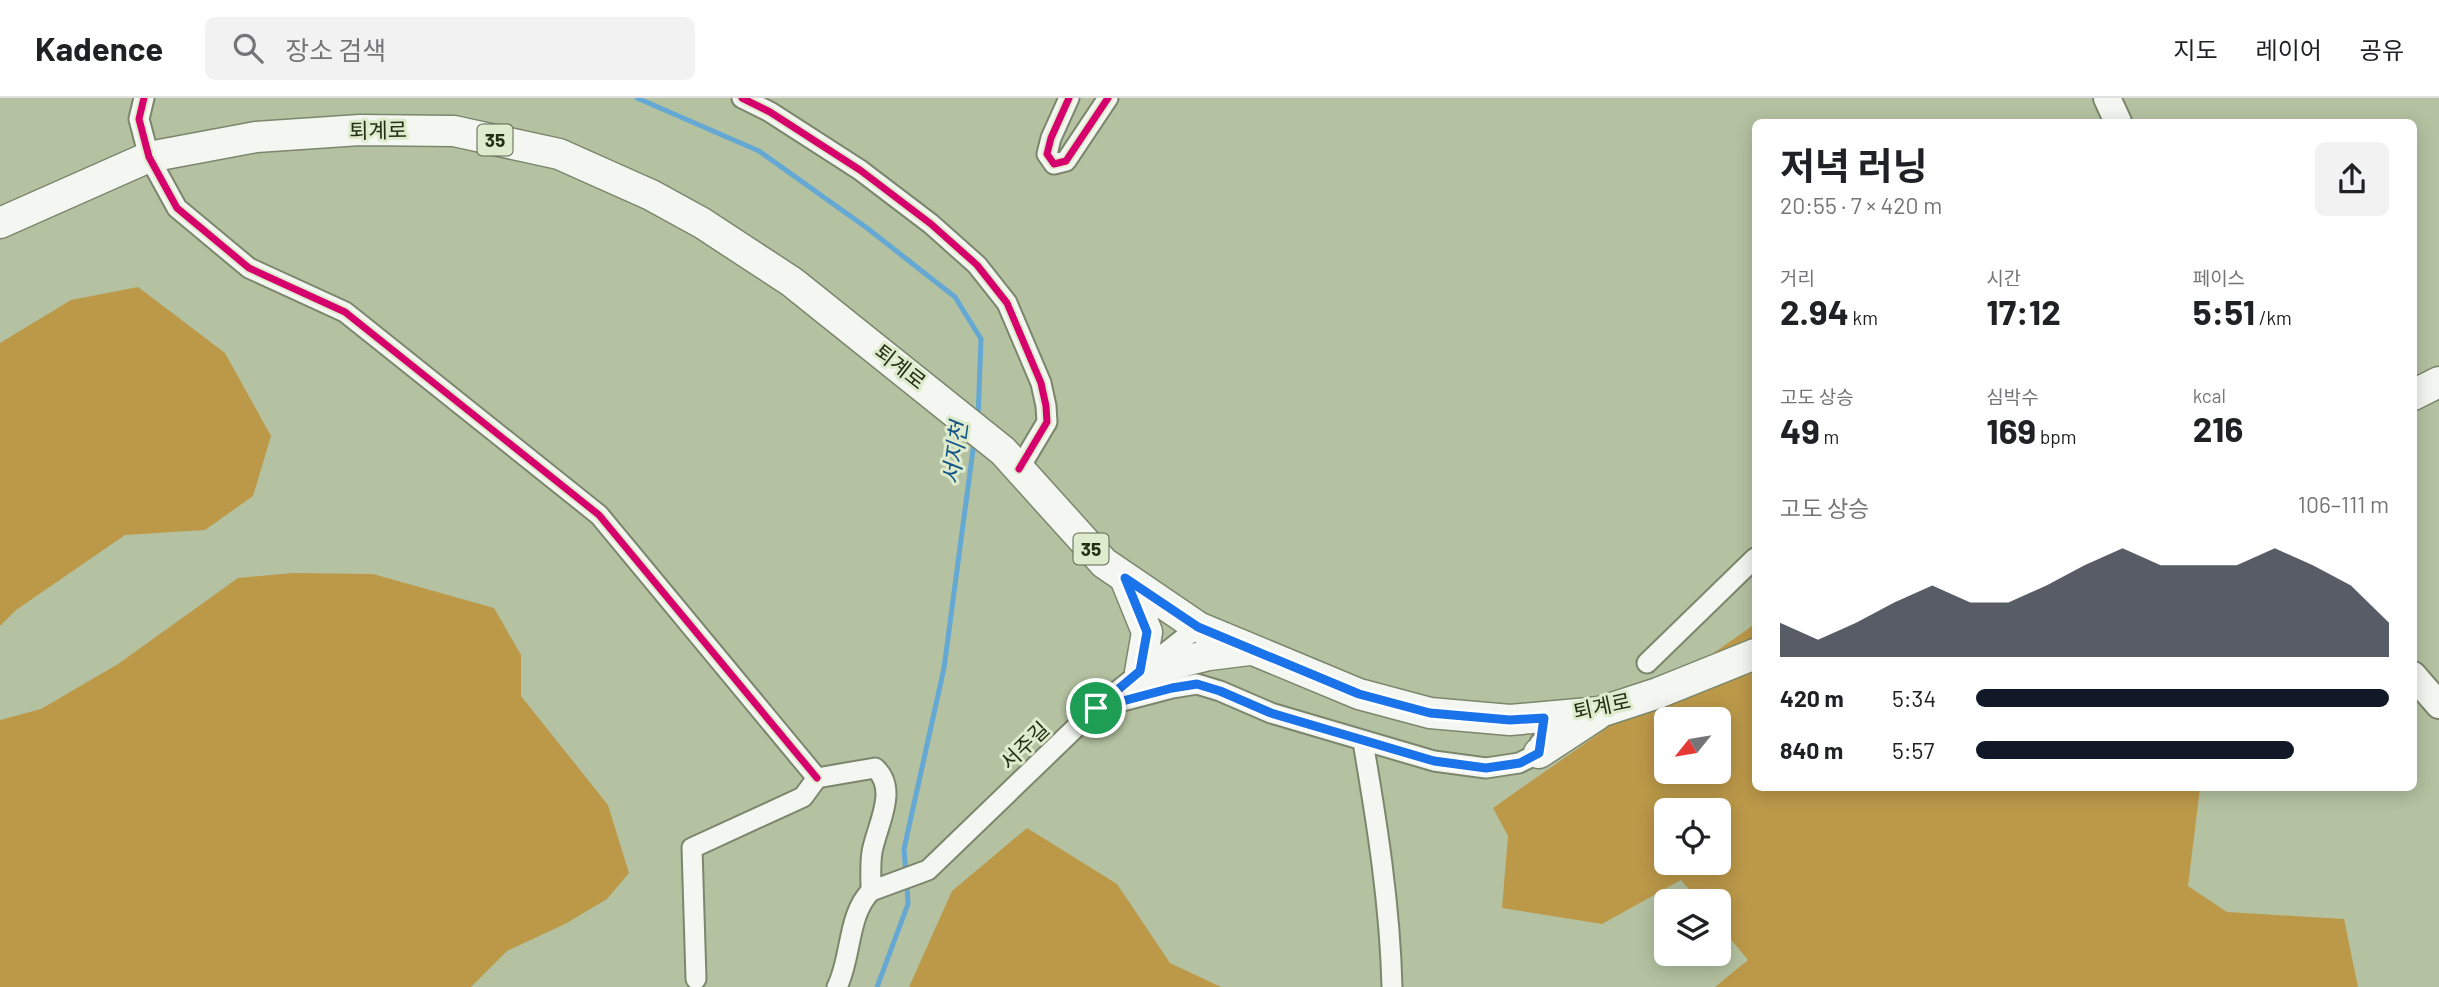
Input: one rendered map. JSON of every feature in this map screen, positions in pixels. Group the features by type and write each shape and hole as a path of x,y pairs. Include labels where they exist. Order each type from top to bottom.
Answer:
{"main road":[{"name":"퇴계로","path":"0,223 149,157 256,137 360,130 454,131 559,154 651,195 702,223 792,282 933,393 1011,460 1104,563 1198,627 1359,694 1430,713 1510,720 1600,712 1658,693 1752,655"},
{"path":"2417,393 2439,382"},
{"path":"1125,578 1147,632 1140,671 1209,655 1253,650"},
{"path":"1539,753 1600,712"}],"street":[{"path":"144,98 139,119 149,157 177,208 249,268 345,312 599,515 817,778"},
{"path":"742,98 860,170 931,224 977,265 1007,303 1041,383 1047,422 1011,460"},
{"path":"1069,98 1051,138 1047,154 1054,163 1066,162 1108,98"},
{"path":"2107,98 2117,119"},
{"path":"1647,663 1752,561"},
{"name":"서주길","path":"875,890 928,870 1096,708 1198,627"},
{"path":"2417,680 2439,705"},
{"path":"1096,708 1197,684 1271,713 1363,742 1434,761 1486,768 1520,763 1539,753 1544,718"},
{"path":"1363,742 1375,811 1391,953 1392,987"},
{"path":"696,979 692,848 803,797 817,778 875,768 884,776 887,793 872,854 875,890 859,903 844,973 838,987"}],"shaded area":[{"path":"138,287 225,353 271,436 253,496 205,530 125,535 16,610 0,626 0,343 71,300"},
{"path":"293,573 373,574 494,608 521,655 521,696 608,805 629,873 607,899 565,924 507,951 471,987 0,987 0,720 41,709 118,664 238,578"},
{"path":"1752,626 1752,791 2200,791 2188,886 2227,912 2344,919 2358,987 1715,987 1748,960 1731,939 1731,889 1689,889 1681,880 1665,889 1654,889 1654,895 1602,924 1502,908 1508,836 1493,808"},
{"path":"1027,828 1117,884 1170,963 1221,987 909,987 952,891"}],"waterway":[{"name":"서지천","path":"637,98 759,151 867,228 955,297 981,339 978,419"},
{"name":"서지천","path":"906,874 904,849 944,668 974,442"},
{"name":"서지천","path":"877,987 908,904 907,884"}],"cycle path":[{"path":"144,98 139,119 149,157 177,208 249,268 345,312 599,515 817,778"},
{"path":"742,98 770,112 860,170 931,224 977,265 1007,303 1041,383 1046,406 1047,422 1019,469"},
{"path":"1069,98 1051,138 1047,154 1054,164 1066,161 1108,98"},
{"path":"1096,708 1197,684 1271,713 1434,761 1486,768 1519,763 1539,753 1544,717"}],"route":[{"path":"1125,578 1198,627 1359,694 1430,713 1510,720 1544,718 1539,753 1520,763 1486,768 1434,761 1353,740 1271,713 1197,684 1096,708 1140,671 1147,632 1125,578"}]}
